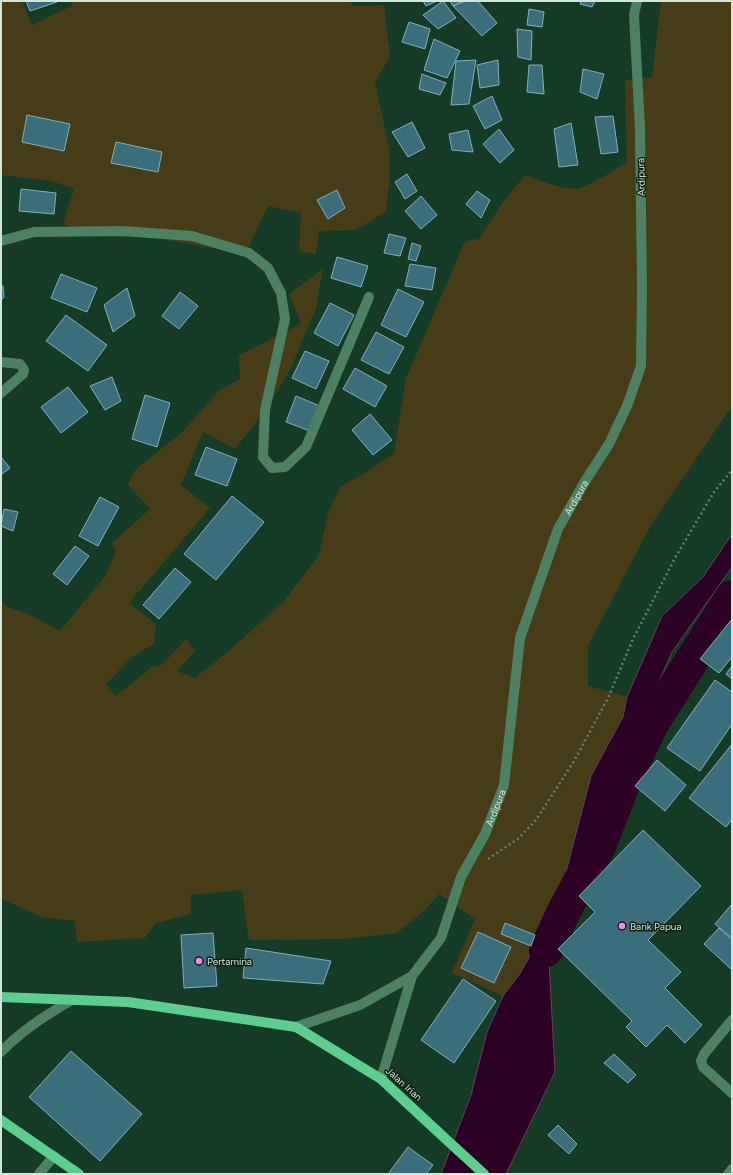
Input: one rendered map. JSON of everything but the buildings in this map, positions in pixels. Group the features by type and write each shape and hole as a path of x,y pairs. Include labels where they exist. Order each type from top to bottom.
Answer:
{"main road":[{"path":"1,997 128,1002 296,1027"},
{"name":"Jalan Irian","path":"296,1027 381,1078 484,1174"},
{"path":"1,1120 79,1174"}],"street":[{"name":"Ardipura","path":"381,1078 412,976 441,938 461,877 485,834 504,785 520,638 558,529 584,483 609,444 627,406 641,366 642,287 640,128 634,15 637,1"},
{"path":"1,241 34,232 122,231 192,236 250,253 268,268 281,293 285,319 265,410 263,457 272,468 285,467 306,447 370,297"},
{"path":"1,362 20,364 24,370 23,374 1,393"},
{"name":"Ardipura","path":"296,1027 360,1004 412,976"},
{"path":"1,1052 14,1038 57,1008 72,1000"},
{"path":"732,1020 704,1054 701,1061 703,1066 732,1093"},
{"path":"39,1174 54,1156"},
{"path":"728,1174 732,1169"}],"path":[{"path":"486,860 519,838 536,820 574,761 608,698 633,639 674,558 714,492 732,470"}],"shaded area":[{"path":"1,1 22,1 32,25 72,6 71,1 351,1 352,6 384,5 390,57 375,82 389,148 389,183 386,211 355,230 319,231 316,254 299,251 301,213 268,206 245,254 140,235 84,230 63,224 74,188 51,181 1,175"},
{"path":"661,1 732,1 732,406 651,525 588,646 588,686 627,697 623,717 591,776 565,876 548,925 519,975 503,996 452,973 475,919 439,894 425,910 397,933 344,939 249,940 242,890 191,895 191,914 156,923 145,938 77,942 75,921 42,917 1,899 1,601 8,607 28,614 60,631 106,575 116,551 112,543 150,509 128,485 134,471 181,433 220,390 240,379 239,355 301,323 289,294 323,269 316,308 291,368 266,410 235,449 203,432 181,485 210,508 129,603 156,624 154,644 132,657 106,684 116,696 152,667 162,665 186,639 195,651 177,671 195,678 230,650 283,602 319,555 328,514 340,487 363,474 394,453 406,379 465,241 479,239 502,203 525,175 557,186 577,189 595,182 627,162 625,80 652,77"},
{"path":"732,534 732,567 672,652 590,839 549,960 555,1072 506,1174 441,1174 471,1095 487,1032 503,996 519,975 548,925 565,876 591,776 623,717 627,697 662,616 703,577"}],"waterway":[{"path":"546,950 563,913 599,846 623,784 651,725 732,597"}],"place":[{"name":"Bank Papua","path":"622,926"},
{"name":"Pertamina","path":"199,961"}]}
